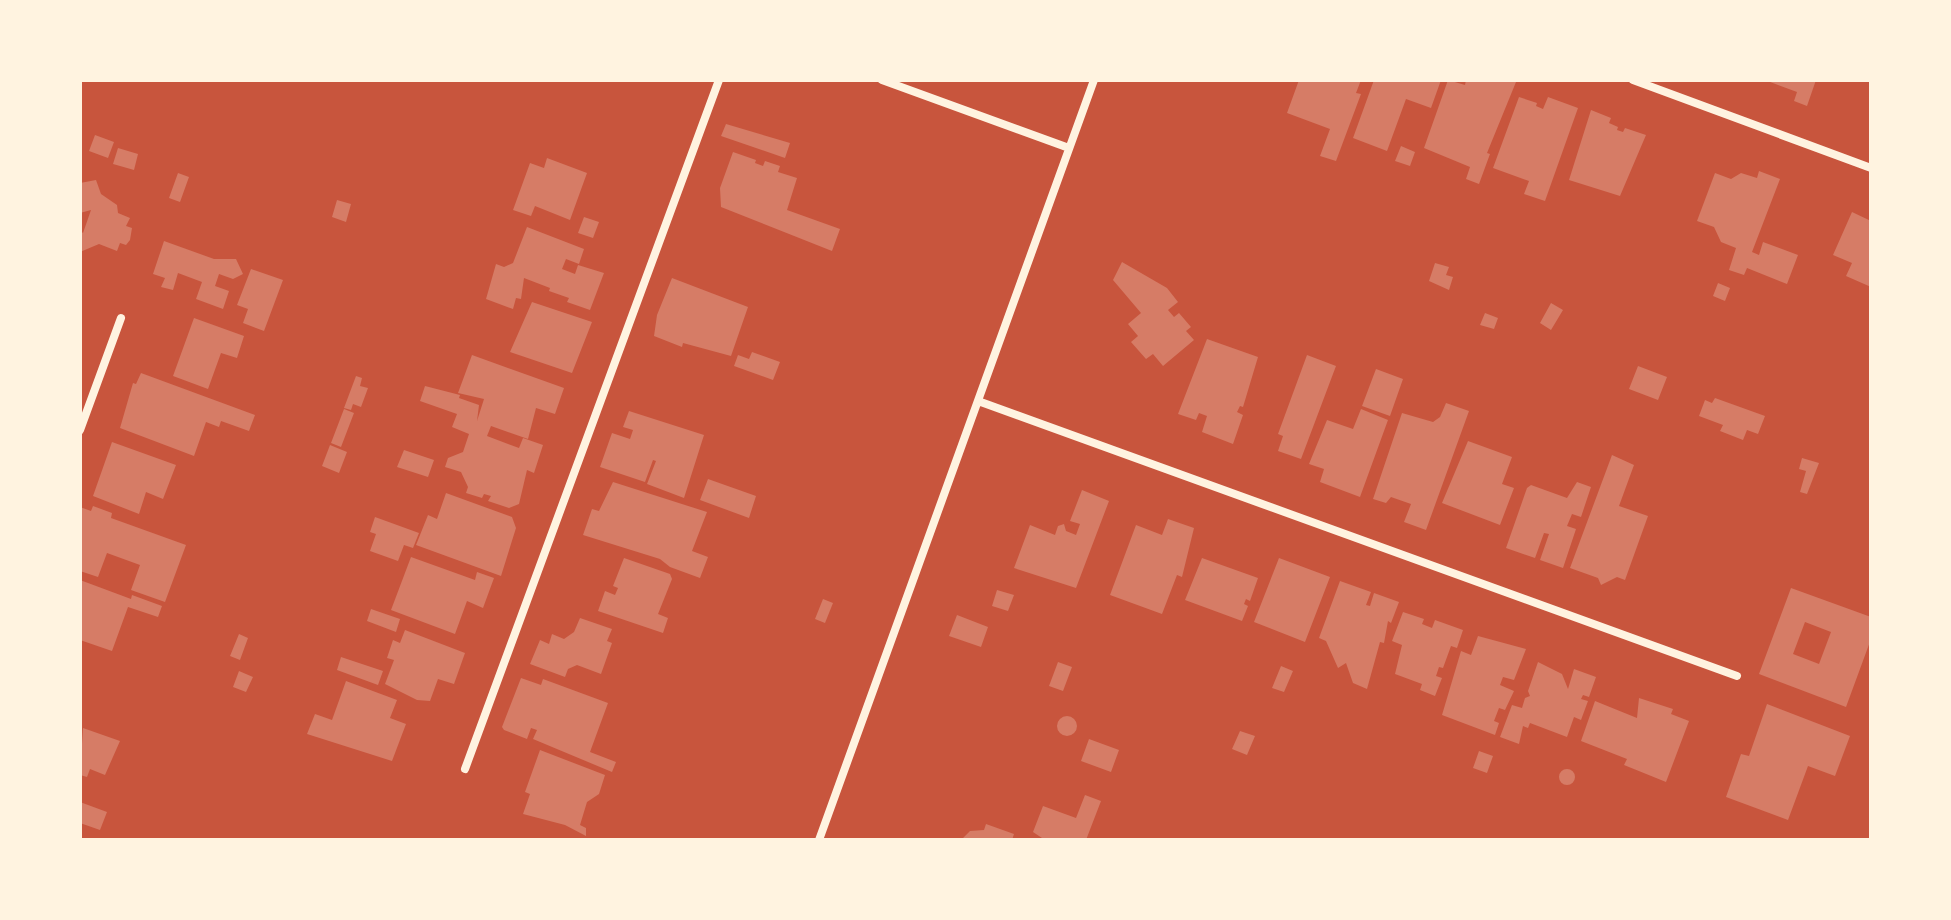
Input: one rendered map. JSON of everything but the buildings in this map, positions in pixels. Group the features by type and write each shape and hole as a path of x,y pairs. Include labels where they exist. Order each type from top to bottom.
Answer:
{"street":[{"path":"465,769 719,80"},
{"path":"882,80 1069,148"},
{"path":"819,840 1094,80"},
{"path":"1633,80 1871,168"},
{"path":"80,430 121,318"},
{"path":"978,401 1737,676"}]}
